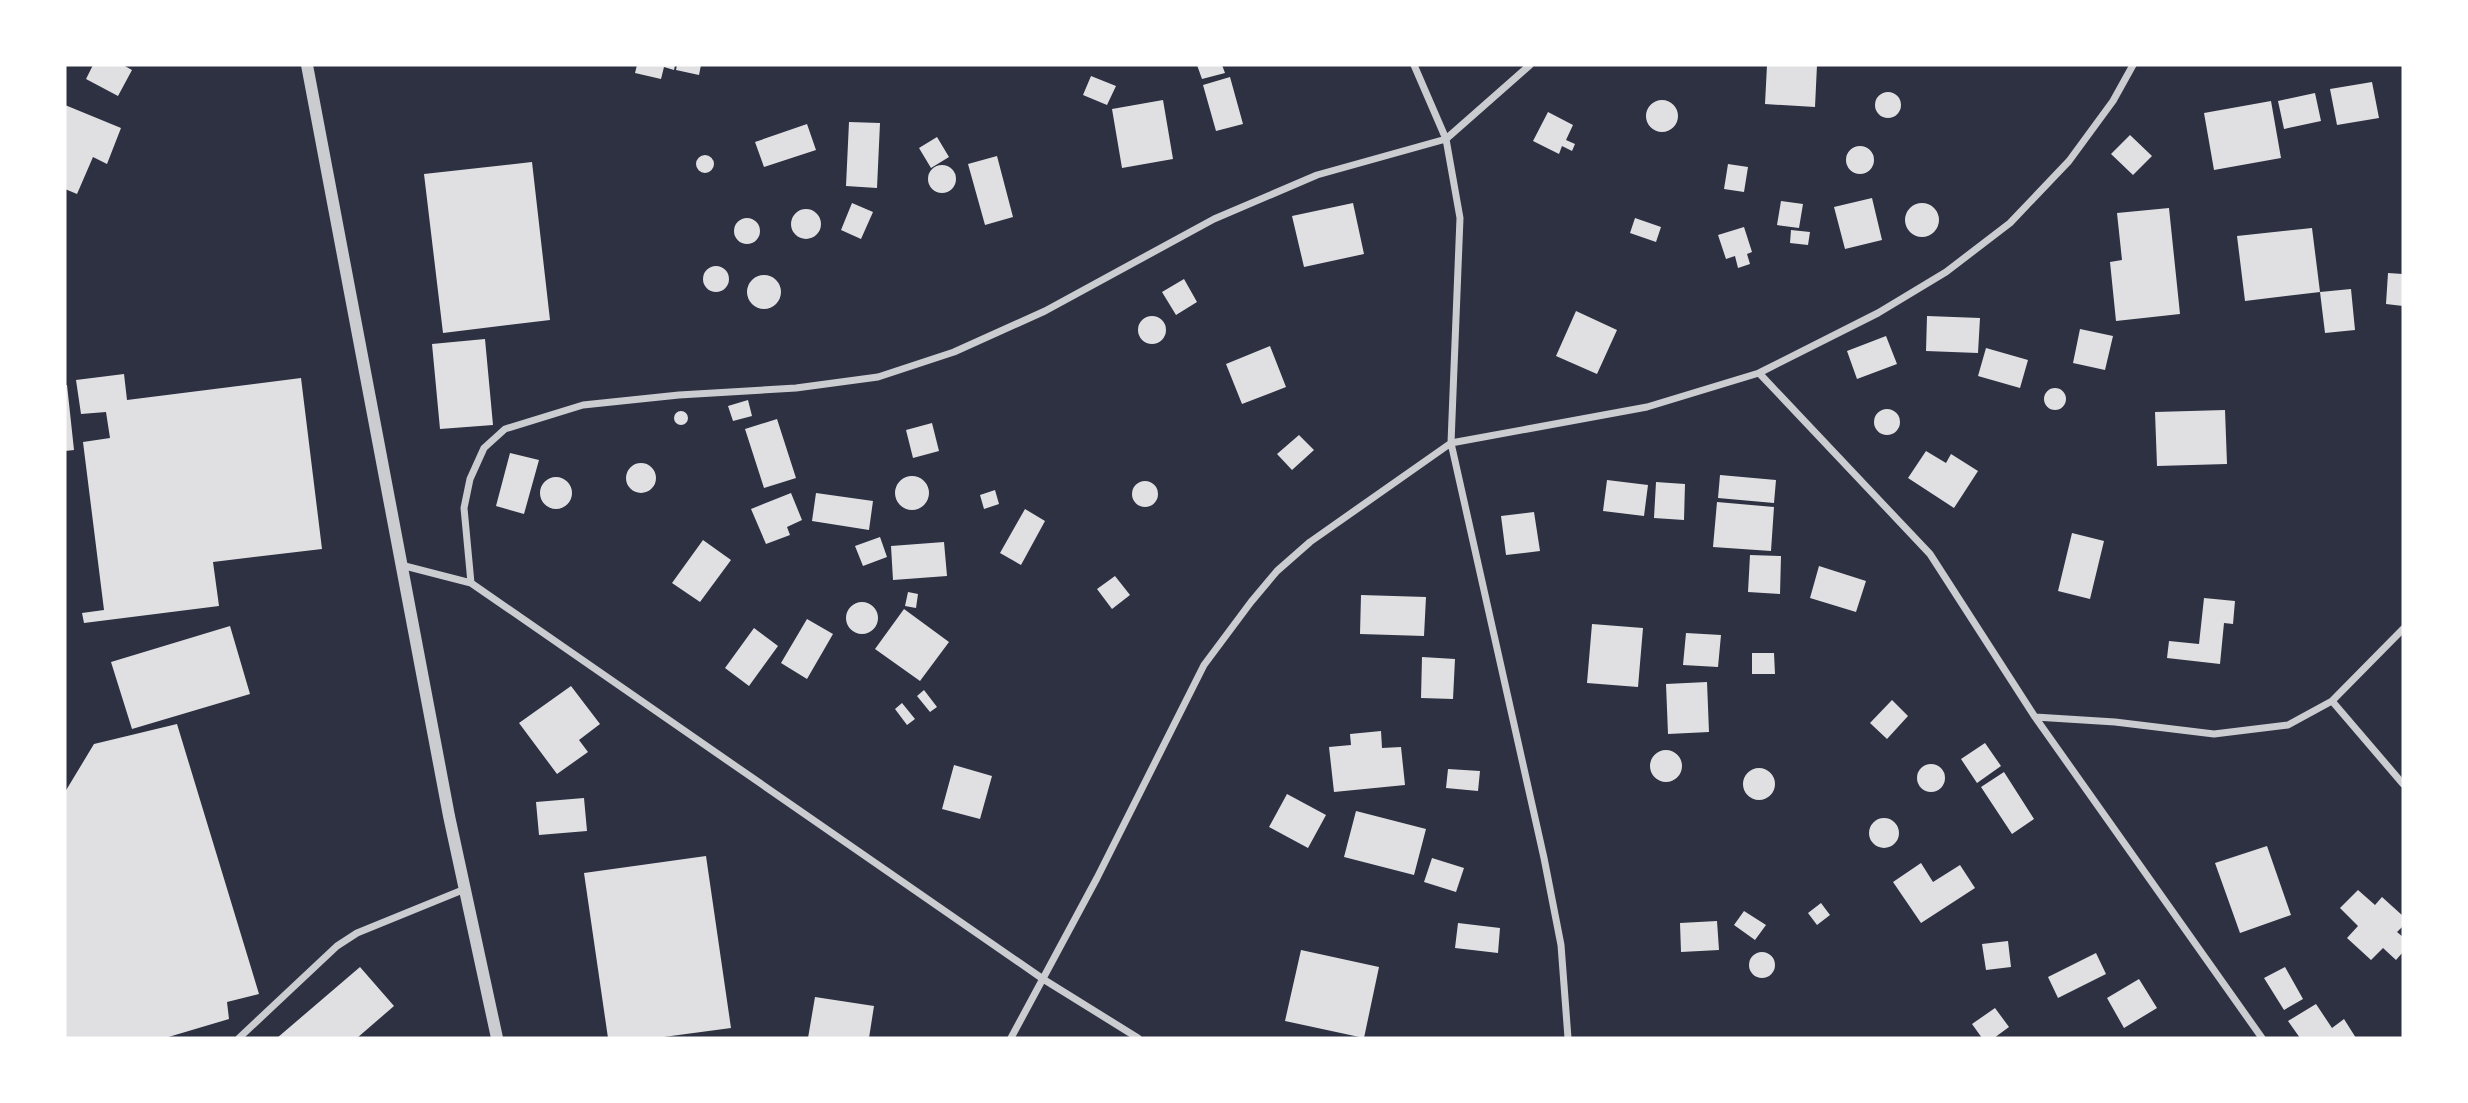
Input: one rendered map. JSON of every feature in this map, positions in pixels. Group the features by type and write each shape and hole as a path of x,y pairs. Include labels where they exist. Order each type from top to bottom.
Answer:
{"street":[{"path":"307,65 449,816 497,1038"},
{"path":"1414,65 1446,139 1460,218 1451,443 1561,944 1568,1038"},
{"path":"471,583 464,508 470,479 484,448 505,429 583,405 678,395 796,388 877,377 954,352 1045,311 1214,219 1317,175 1446,139 1530,65"},
{"path":"1011,1038 1205,665 1277,571 1310,542 1451,443 1647,407 1759,373 1878,313 1946,272 2010,223 2069,161 2113,101 2133,65"},
{"path":"1759,373 1930,554 2035,717 2262,1038"},
{"path":"401,565 471,583 1044,979 1138,1038"},
{"path":"2035,717 2115,722 2214,734 2288,725 2332,701 2403,629"},
{"path":"2332,701 2403,784"},
{"path":"239,1038 337,946 357,933 466,889"}],"building":[{"path":"93,65 123,65 132,70 118,96 86,79"},
{"path":"637,65 675,65 674,70 664,67 661,79 635,73"},
{"path":"677,65 701,65 699,75 676,70"},
{"path":"1197,65 1222,65 1225,73 1202,79"},
{"path":"1767,65 1817,65 1815,107 1765,104"},
{"path":"1091,76 1116,86 1107,105 1083,95"},
{"path":"1230,77 1243,124 1216,131 1203,85"},
{"path":"2372,82 2379,118 2337,125 2330,89"},
{"path":"1888,92 1897,96 1901,105 1897,114 1888,118 1879,114 1875,105 1879,96"},
{"path":"2315,93 2321,121 2284,129 2278,101"},
{"path":"1163,100 1173,159 1122,168 1112,109"},
{"path":"1662,100 1674,104 1678,116 1674,128 1662,132 1650,128 1646,116 1650,104"},
{"path":"2271,101 2281,158 2214,170 2204,113"},
{"path":"65,105 121,128 107,164 93,157 77,194 65,189"},
{"path":"1548,112 1573,125 1566,140 1575,144 1572,151 1562,146 1559,154 1533,141"},
{"path":"849,122 880,123 877,188 846,186"},
{"path":"807,124 816,150 764,167 755,142"},
{"path":"2130,135 2152,156 2133,175 2111,154"},
{"path":"937,137 949,157 931,168 919,148"},
{"path":"1860,146 1870,150 1874,160 1870,170 1860,174 1850,170 1846,160 1850,150"},
{"path":"705,155 711,158 714,164 711,170 705,173 699,170 696,164 699,158"},
{"path":"997,156 1013,217 985,225 968,164"},
{"path":"532,162 550,320 443,333 424,174"},
{"path":"1728,164 1748,167 1744,192 1724,189"},
{"path":"942,165 952,169 956,179 952,189 942,193 932,189 928,179 932,169"},
{"path":"1872,198 1882,240 1845,249 1834,207"},
{"path":"1781,201 1803,204 1799,228 1777,225"},
{"path":"852,203 873,212 861,239 841,230"},
{"path":"1353,203 1364,254 1304,267 1292,216"},
{"path":"1922,203 1934,208 1939,220 1934,232 1922,237 1910,232 1905,220 1910,208"},
{"path":"2169,208 2180,314 2116,321 2110,262 2122,260 2117,213"},
{"path":"806,209 816,214 821,224 816,234 806,239 796,234 791,224 796,214"},
{"path":"747,218 756,222 760,231 756,240 747,244 738,240 734,231 738,222"},
{"path":"1635,218 1661,227 1656,242 1630,233"},
{"path":"1744,227 1752,252 1747,254 1750,264 1738,268 1735,256 1726,259 1718,235"},
{"path":"2312,228 2320,292 2245,301 2237,236"},
{"path":"1791,230 1810,232 1808,245 1790,243"},
{"path":"716,266 725,270 729,279 725,288 716,292 707,288 703,279 707,270"},
{"path":"2388,273 2403,274 2403,306 2386,304"},
{"path":"764,275 776,280 781,292 776,304 764,309 752,304 747,292 752,280"},
{"path":"1184,279 1197,302 1176,315 1162,292"},
{"path":"2351,289 2355,330 2325,333 2320,292"},
{"path":"1576,311 1617,330 1597,374 1556,356"},
{"path":"1152,316 1162,320 1166,330 1162,340 1152,344 1142,340 1138,330 1142,320"},
{"path":"1927,316 1980,318 1978,353 1926,351"},
{"path":"2080,329 2113,336 2105,370 2073,363"},
{"path":"1886,336 1897,364 1857,379 1847,351"},
{"path":"485,339 493,425 440,429 432,344"},
{"path":"1270,346 1286,387 1242,404 1226,364"},
{"path":"1986,348 2028,360 2020,388 1978,376"},
{"path":"124,374 127,400 301,378 322,549 213,562 219,606 84,623 82,613 104,610 83,442 110,438 106,412 81,414 76,380"},
{"path":"65,385 74,450 65,451"},
{"path":"2055,388 2063,391 2066,399 2063,407 2055,410 2047,407 2044,399 2047,391"},
{"path":"748,400 752,416 733,421 728,406"},
{"path":"1887,409 1896,413 1900,422 1896,431 1887,435 1878,431 1874,422 1878,413"},
{"path":"2225,410 2227,464 2157,466 2155,412"},
{"path":"681,411 686,413 686,423 681,425 676,423 674,418 676,413"},
{"path":"777,419 796,478 764,488 745,429"},
{"path":"932,423 939,451 913,458 906,430"},
{"path":"1299,435 1314,450 1292,470 1277,454"},
{"path":"1926,451 1946,463 1951,454 1978,471 1954,508 1908,478"},
{"path":"510,453 539,460 524,514 496,506"},
{"path":"641,463 647,464 655,472 655,484 647,492 641,493 635,492 627,484 626,478 627,472 635,464"},
{"path":"1720,475 1776,480 1774,503 1718,498"},
{"path":"912,476 924,481 929,493 924,505 912,510 900,505 895,493 900,481"},
{"path":"556,477 567,482 572,493 567,504 556,509 545,504 540,493 545,482"},
{"path":"1607,480 1648,485 1644,516 1603,511"},
{"path":"1145,481 1154,485 1158,494 1154,503 1145,507 1136,503 1132,494 1136,485"},
{"path":"1656,482 1685,484 1684,520 1654,518"},
{"path":"995,490 999,504 984,509 980,495"},
{"path":"791,493 802,520 787,527 790,535 766,544 751,509"},
{"path":"816,493 873,501 869,530 812,521"},
{"path":"1717,502 1774,507 1771,551 1713,547"},
{"path":"1025,509 1045,521 1021,565 1000,553"},
{"path":"1534,512 1540,551 1506,555 1501,516"},
{"path":"2072,533 2104,541 2090,599 2058,591"},
{"path":"880,537 887,557 863,566 855,546"},
{"path":"703,540 731,560 700,602 672,583"},
{"path":"944,542 947,576 893,580 891,546"},
{"path":"1750,555 1781,556 1780,594 1748,592"},
{"path":"1819,566 1866,581 1856,612 1810,598"},
{"path":"1115,576 1130,595 1112,609 1097,589"},
{"path":"908,592 918,594 916,608 905,606"},
{"path":"1361,595 1426,597 1424,636 1360,634"},
{"path":"2204,598 2235,601 2233,624 2224,623 2220,664 2167,658 2169,641 2199,644"},
{"path":"862,602 873,607 878,618 873,629 862,634 851,629 846,618 851,607"},
{"path":"904,609 949,642 920,681 875,649"},
{"path":"807,619 833,634 807,679 781,663"},
{"path":"1592,624 1643,628 1638,687 1587,683"},
{"path":"230,626 250,694 132,729 111,662"},
{"path":"754,628 778,646 749,686 725,668"},
{"path":"1686,633 1721,635 1718,667 1683,665"},
{"path":"1752,653 1774,653 1775,674 1752,674"},
{"path":"1422,657 1455,659 1453,699 1421,698"},
{"path":"1707,682 1709,732 1668,734 1666,684"},
{"path":"571,686 600,724 579,740 588,752 557,774 519,723"},
{"path":"924,690 937,707 930,712 917,696"},
{"path":"1892,700 1908,716 1887,739 1870,723"},
{"path":"902,703 915,719 907,725 895,709"},
{"path":"177,724 259,994 227,1002 229,1019 165,1038 65,1038 65,792 94,744"},
{"path":"1381,731 1382,748 1401,747 1405,785 1334,792 1329,747 1351,745 1350,734"},
{"path":"1985,743 2001,766 1977,783 1961,759"},
{"path":"1666,750 1677,755 1682,766 1677,777 1666,782 1655,777 1650,766 1655,755"},
{"path":"1931,764 1941,768 1945,778 1941,788 1931,792 1921,788 1917,778 1921,768"},
{"path":"954,765 992,776 980,819 942,809"},
{"path":"1759,768 1770,773 1775,784 1770,795 1759,800 1748,795 1743,784 1748,773"},
{"path":"1448,769 1480,771 1478,791 1446,788"},
{"path":"2004,772 2034,819 2012,834 1981,787"},
{"path":"1287,794 1326,815 1308,848 1269,827"},
{"path":"584,798 587,831 539,835 536,802"},
{"path":"1356,811 1426,829 1414,875 1344,857"},
{"path":"1884,818 1895,822 1899,833 1895,844 1884,848 1873,844 1869,833 1873,822"},
{"path":"2267,846 2291,915 2240,933 2215,863"},
{"path":"706,856 731,1028 656,1038 608,1038 584,873"},
{"path":"1432,858 1464,868 1456,892 1424,882"},
{"path":"1921,863 1933,882 1960,865 1975,888 1921,923 1893,882"},
{"path":"2358,890 2375,905 2382,897 2403,916 2403,926 2397,932 2403,937 2403,952 2396,960 2383,948 2371,960 2347,938 2358,926 2340,908"},
{"path":"1821,903 1830,915 1817,925 1808,913"},
{"path":"1744,911 1766,925 1755,940 1734,925"},
{"path":"1717,921 1719,950 1681,952 1680,923"},
{"path":"1458,923 1500,928 1498,953 1455,948"},
{"path":"2008,941 2011,967 1986,970 1982,944"},
{"path":"1301,950 1379,967 1364,1038 1285,1021"},
{"path":"1762,952 1772,955 1775,965 1772,975 1762,978 1752,975 1749,965 1752,955"},
{"path":"2096,953 2106,974 2058,998 2048,977"},
{"path":"360,967 394,1006 357,1038 277,1038"},
{"path":"2285,967 2303,999 2284,1010 2264,978"},
{"path":"2139,979 2157,1008 2124,1028 2107,998"},
{"path":"815,997 874,1006 869,1038 808,1038"},
{"path":"2316,1004 2332,1028 2344,1019 2356,1038 2300,1038 2288,1021"},
{"path":"1995,1008 2009,1027 1994,1038 1982,1038 1972,1024"}]}
